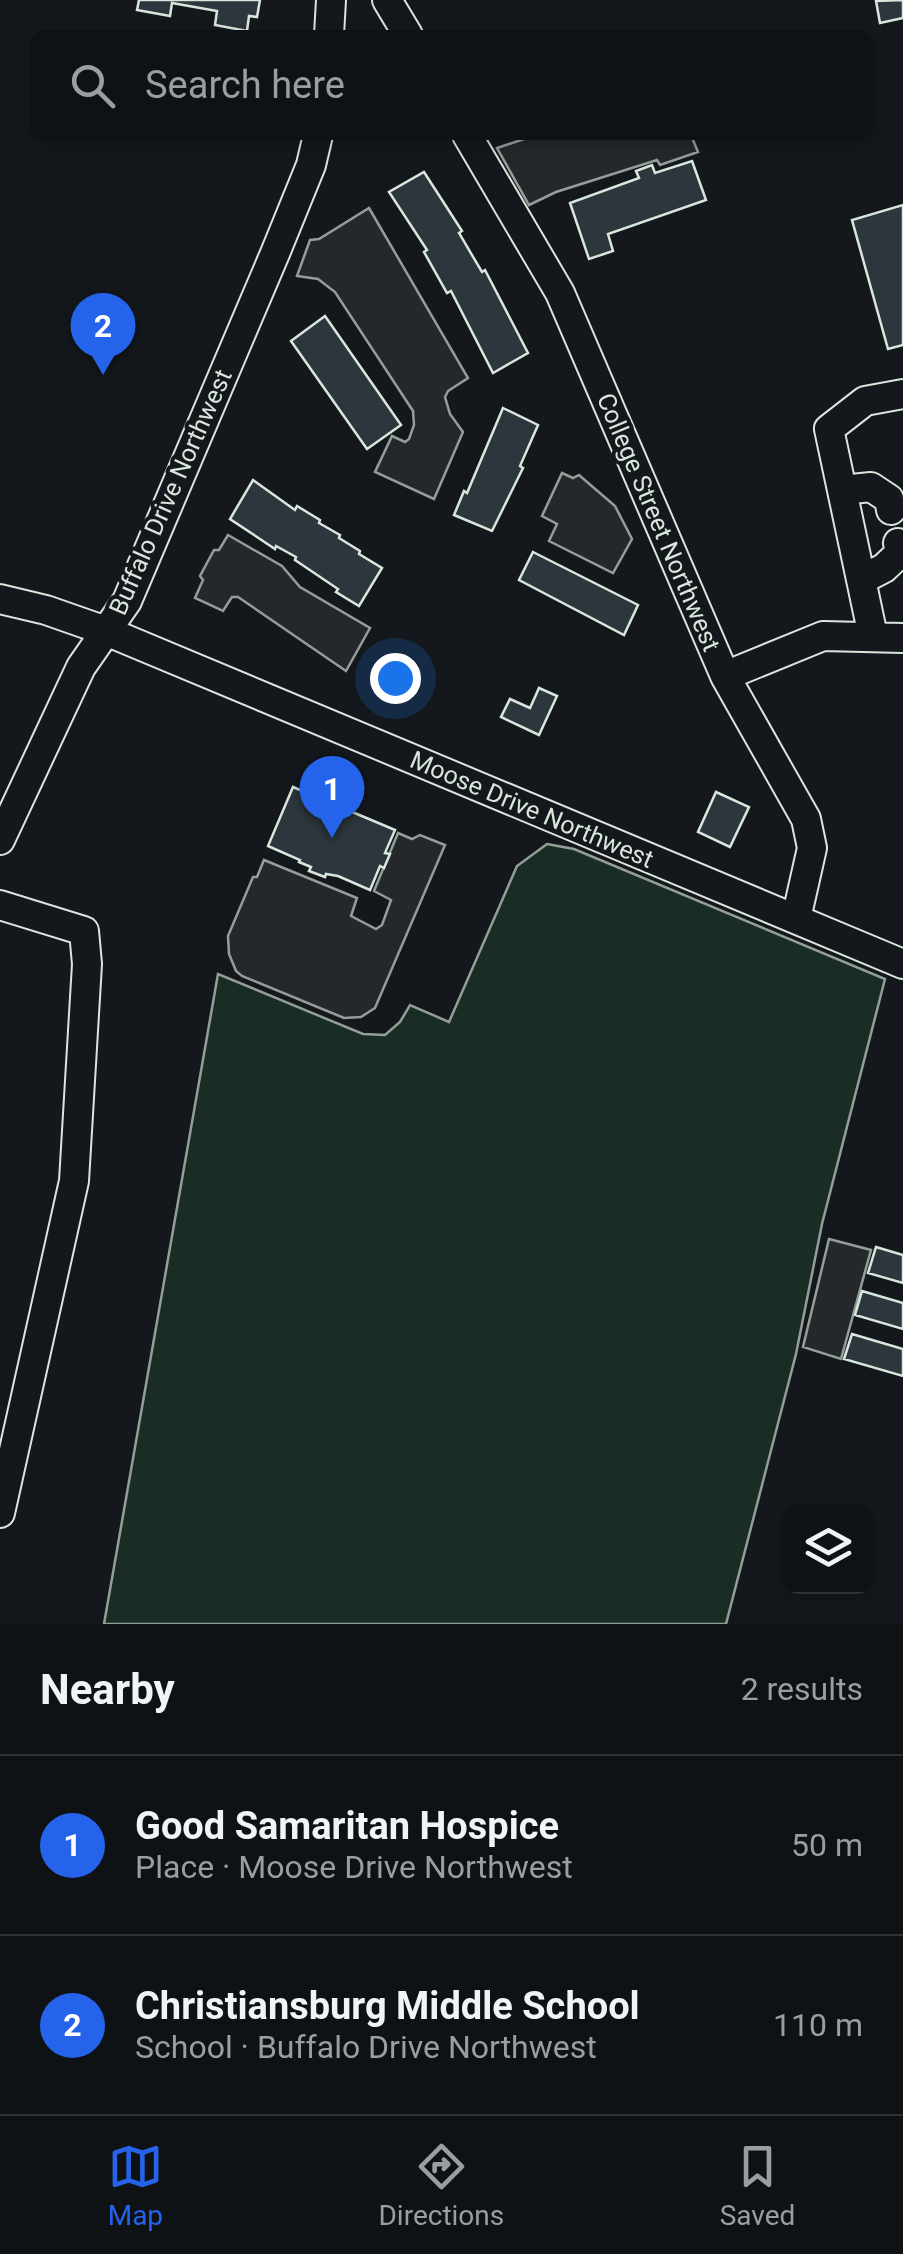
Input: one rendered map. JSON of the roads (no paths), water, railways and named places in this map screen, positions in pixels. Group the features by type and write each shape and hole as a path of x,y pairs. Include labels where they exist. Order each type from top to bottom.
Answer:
{"street":[{"path":"329,30 331,0"},
{"path":"387,0 405,30"},
{"name":"Buffalo Drive Northwest","path":"0,840 81,667 126,601 311,165 317,140"},
{"name":"College Street Northwest","path":"469,140 560,294 725,676 806,819 812,848 796,919"},
{"path":"873,636 829,429 865,401 903,394"},
{"path":"842,490 871,488 889,499 891,510"},
{"path":"862,580 884,568 900,552 898,543"},
{"name":"Moose Drive Northwest","path":"0,599 106,631 903,964"},
{"path":"725,676 824,636 903,638"},
{"path":"0,905 84,930 86,964 74,1182 0,1513"}],"place":[{"name":"Christiansburg Middle School","path":"103,375"},
{"name":"Good Samaritan Hospice","path":"332,838"}]}
